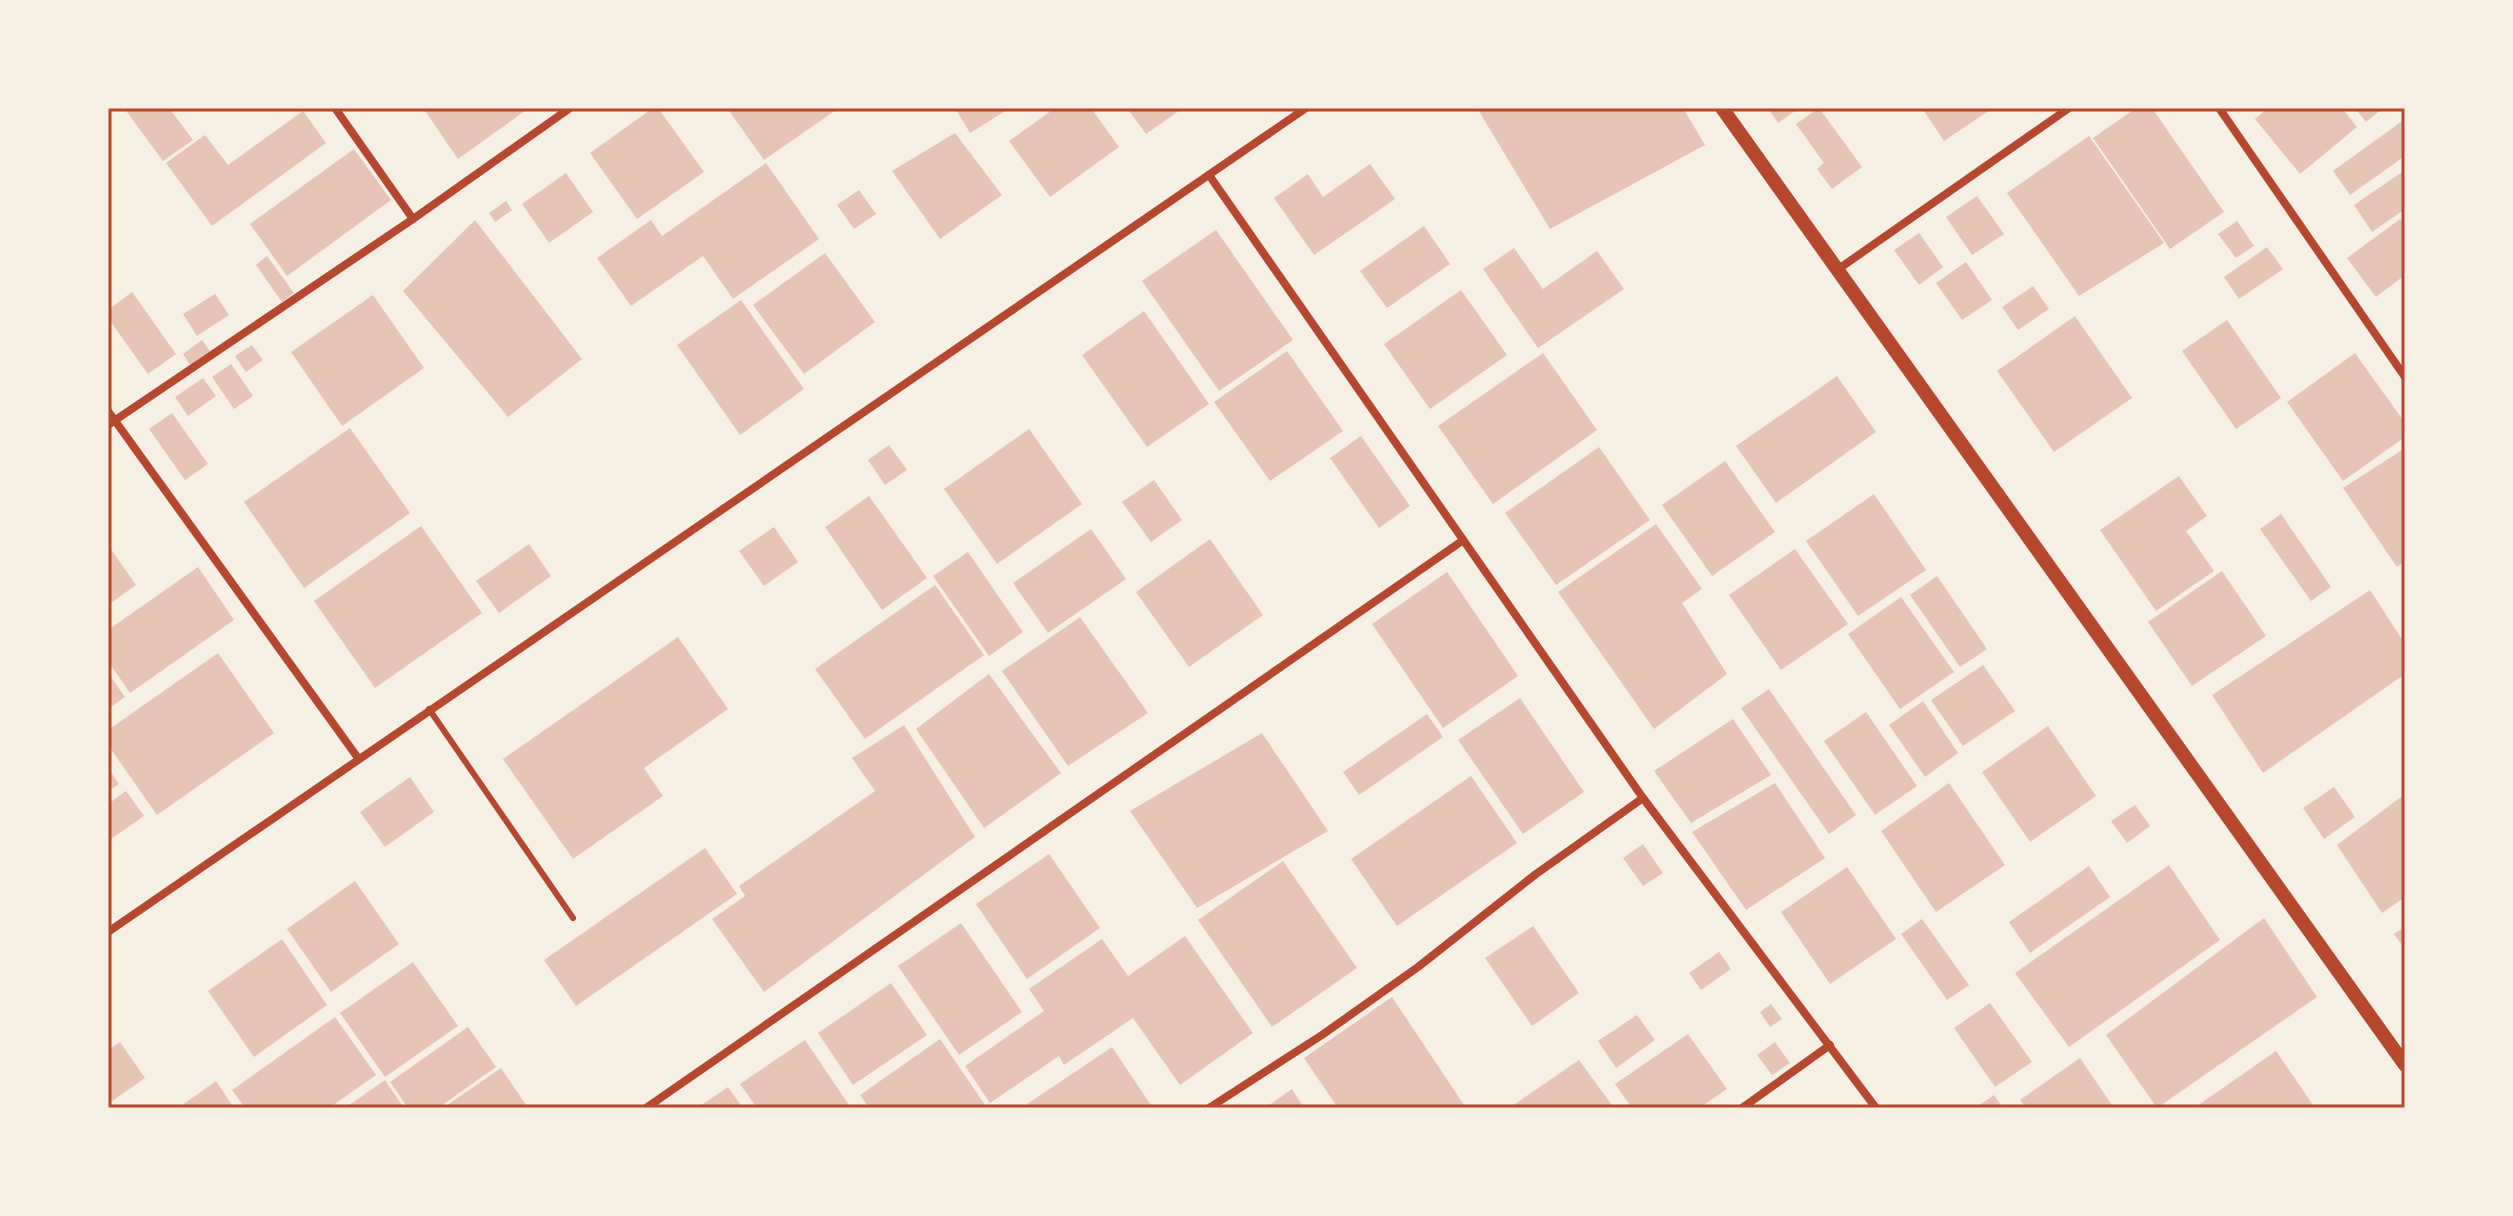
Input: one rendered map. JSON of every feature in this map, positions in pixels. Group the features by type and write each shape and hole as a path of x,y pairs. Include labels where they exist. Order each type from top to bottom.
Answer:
{"street":[{"path":"335,108 413,219"},
{"path":"111,423 413,219 570,108"},
{"path":"108,932 1306,108"},
{"path":"1722,108 2405,1065"},
{"path":"1836,271 2069,108"},
{"path":"2219,108 2405,377"},
{"path":"1209,175 1643,798 1876,1108"},
{"path":"108,411 111,423 358,758"},
{"path":"646,1108 1462,541"},
{"path":"1209,1108 1322,1035 1418,967 1536,874 1643,798"},
{"path":"1742,1108 1830,1045"}],"lane":[{"path":"429,709 573,918"}],"building":[{"path":"124,108 169,108 193,140 163,161"},
{"path":"423,108 529,108 458,159"},
{"path":"653,108 658,108 704,172 637,219 590,153"},
{"path":"727,108 839,108 764,160"},
{"path":"955,108 1010,108 970,133"},
{"path":"1055,108 1091,108 1119,147 1050,197 1009,141"},
{"path":"1127,108 1183,108 1146,134"},
{"path":"1477,108 1683,108 1705,145 1550,229"},
{"path":"1768,108 1799,108 1778,123"},
{"path":"1819,108 1862,167 1832,189 1817,169 1824,163 1796,124"},
{"path":"1922,108 1993,108 1944,141"},
{"path":"2136,108 2152,108 2224,212 2170,249 2093,138"},
{"path":"2268,108 2342,108 2357,127 2300,174 2255,119"},
{"path":"2355,108 2383,108 2366,122"},
{"path":"303,111 326,143 212,226 166,163 205,135 228,165"},
{"path":"2405,119 2405,156 2350,195 2333,171"},
{"path":"955,133 1002,195 940,239 892,171"},
{"path":"2089,136 2164,243 2079,296 2007,193"},
{"path":"354,149 391,200 287,276 250,224"},
{"path":"766,163 819,239 733,299 703,256 631,306 597,258 651,220 662,236"},
{"path":"1370,164 1395,199 1314,255 1274,198 1308,174 1323,197"},
{"path":"2405,170 2405,209 2372,232 2354,205"},
{"path":"566,173 593,212 549,243 522,204"},
{"path":"859,190 876,214 854,229 837,205"},
{"path":"1977,196 2004,234 1972,255 1946,217"},
{"path":"506,201 512,210 495,222 489,213"},
{"path":"2400,219 2405,226 2405,275 2376,297 2347,258"},
{"path":"475,220 582,359 508,417 403,291"},
{"path":"2237,221 2254,246 2236,258 2218,234"},
{"path":"1424,226 1450,264 1387,308 1360,271"},
{"path":"1216,230 1293,340 1219,391 1142,281"},
{"path":"1919,233 1943,267 1919,285 1894,250"},
{"path":"2267,247 2283,269 2239,299 2224,277"},
{"path":"1514,248 1543,289 1597,251 1624,289 1538,348 1483,269"},
{"path":"825,253 875,322 804,374 753,305"},
{"path":"267,256 294,293 282,302 256,265"},
{"path":"1966,262 1992,300 1962,320 1936,283"},
{"path":"2033,286 2049,309 2018,330 2002,307"},
{"path":"1461,290 1507,355 1430,409 1384,344"},
{"path":"132,292 176,354 148,374 108,318 108,310"},
{"path":"215,294 229,315 197,336 183,314"},
{"path":"373,295 424,368 342,426 291,352"},
{"path":"741,300 804,389 740,435 677,345"},
{"path":"1144,311 1209,404 1147,447 1082,355"},
{"path":"2075,316 2132,398 2054,452 1997,371"},
{"path":"2227,320 2281,398 2236,429 2182,351"},
{"path":"202,340 210,351 190,365 183,354"},
{"path":"252,345 263,360 246,372 235,356"},
{"path":"1287,351 1343,431 1270,481 1214,402"},
{"path":"1543,353 1597,430 1493,504 1438,426"},
{"path":"2355,353 2405,423 2405,437 2343,481 2287,402"},
{"path":"231,364 253,396 234,409 212,377"},
{"path":"1837,376 1876,432 1776,503 1736,446"},
{"path":"203,378 216,396 188,416 175,397"},
{"path":"172,413 208,464 185,480 149,429"},
{"path":"350,428 410,513 304,588 244,502"},
{"path":"1029,429 1082,504 997,564 944,489"},
{"path":"1361,436 1410,506 1379,528 1330,458"},
{"path":"889,445 907,470 885,485 868,460"},
{"path":"1599,447 1650,520 1556,585 1505,513"},
{"path":"2405,448 2405,561 2397,567 2343,488"},
{"path":"1725,461 1775,532 1712,576 1662,505"},
{"path":"2179,476 2207,516 2186,531 2214,571 2156,611 2100,530"},
{"path":"1154,480 1182,520 1151,542 1122,502"},
{"path":"1874,494 1926,570 1858,616 1806,541"},
{"path":"869,496 927,578 882,610 825,527"},
{"path":"2281,514 2331,587 2311,601 2260,529"},
{"path":"1656,524 1702,589 1682,603 1727,674 1654,729 1558,592"},
{"path":"421,526 482,613 375,688 314,601"},
{"path":"774,527 798,562 764,586 739,551"},
{"path":"1091,529 1126,579 1048,633 1013,583"},
{"path":"1210,539 1263,615 1189,667 1136,592"},
{"path":"529,544 551,576 499,613 476,581"},
{"path":"108,545 136,585 108,605"},
{"path":"1795,549 1848,624 1781,670 1729,595"},
{"path":"968,552 1023,632 989,656 933,576"},
{"path":"198,567 234,620 130,693 108,661 108,630"},
{"path":"2222,571 2266,636 2192,686 2148,622"},
{"path":"1447,572 1518,676 1443,728 1372,624"},
{"path":"1937,576 1987,649 1960,667 1910,595"},
{"path":"935,585 984,655 865,739 815,669"},
{"path":"2370,590 2405,644 2405,674 2263,773 2212,695"},
{"path":"1901,597 1954,672 1900,709 1848,634"},
{"path":"1080,617 1148,713 1068,766 1002,671"},
{"path":"678,637 728,709 644,768 663,796 573,859 503,759"},
{"path":"218,653 274,733 157,815 108,745 108,730"},
{"path":"1983,665 2015,711 1963,746 1931,700"},
{"path":"108,673 125,697 108,709"},
{"path":"989,674 1061,773 984,828 916,729"},
{"path":"1769,689 1856,815 1829,834 1741,708"},
{"path":"1520,698 1584,792 1523,834 1458,740"},
{"path":"1923,701 1958,753 1925,777 1889,725"},
{"path":"1866,712 1917,786 1875,815 1824,741"},
{"path":"1427,714 1443,737 1359,795 1343,772"},
{"path":"1733,719 1771,775 1691,823 1654,771"},
{"path":"904,725 975,837 764,992 712,919 745,896 739,886 875,791 852,758"},
{"path":"2048,726 2096,796 2030,842 1982,772"},
{"path":"1262,733 1328,831 1197,908 1130,811"},
{"path":"108,768 119,784 108,791"},
{"path":"1471,776 1517,843 1397,926 1351,859"},
{"path":"410,777 434,812 385,847 360,812"},
{"path":"1775,783 1825,858 1746,910 1692,832"},
{"path":"1949,783 2005,865 1936,912 1881,831"},
{"path":"2334,787 2355,817 2324,839 2303,808"},
{"path":"126,791 144,816 108,841 108,804"},
{"path":"2405,794 2405,897 2382,913 2337,845"},
{"path":"2135,805 2150,826 2127,843 2111,821"},
{"path":"1643,844 1663,873 1643,886 1623,858"},
{"path":"705,848 737,894 576,1006 544,960"},
{"path":"1049,854 1100,928 1027,979 976,904"},
{"path":"1283,861 1357,968 1272,1027 1198,920"},
{"path":"2169,865 2220,940 2069,1047 2015,973"},
{"path":"2089,866 2110,897 2030,953 2009,922"},
{"path":"1847,867 1896,939 1830,984 1781,912"},
{"path":"355,881 399,944 331,992 287,929"},
{"path":"2264,918 2317,997 2157,1108 2106,1035"},
{"path":"1922,919 1969,985 1947,1000 1901,934"},
{"path":"961,923 1022,1012 959,1055 898,966"},
{"path":"1533,926 1579,993 1532,1026 1485,958"},
{"path":"2405,927 2405,949 2394,934"},
{"path":"1185,936 1253,1033 1180,1085 1133,1018 1064,1065 1059,1056 990,1103 965,1066 1044,1011 1029,989 1102,939 1128,976"},
{"path":"282,939 327,1005 254,1057 208,991"},
{"path":"1719,952 1731,969 1701,990 1689,973"},
{"path":"413,962 458,1026 385,1077 340,1013"},
{"path":"891,983 927,1035 853,1085 818,1033"},
{"path":"1392,997 1466,1108 1338,1108 1304,1058"},
{"path":"1990,1003 2032,1062 1995,1087 1954,1028"},
{"path":"1771,1004 1782,1019 1770,1027 1760,1012"},
{"path":"1637,1015 1655,1040 1616,1068 1598,1041"},
{"path":"335,1017 376,1075 329,1108 245,1108 232,1090"},
{"path":"468,1027 496,1067 438,1108 408,1108 390,1082"},
{"path":"1688,1034 1727,1089 1699,1108 1632,1108 1615,1084"},
{"path":"940,1039 987,1108 869,1108 860,1095"},
{"path":"805,1040 851,1108 757,1108 740,1084"},
{"path":"120,1042 145,1078 108,1104 108,1050"},
{"path":"1775,1042 1790,1063 1772,1075 1757,1055"},
{"path":"1112,1047 1153,1108 1030,1108 1027,1104"},
{"path":"2276,1051 2315,1108 2194,1108"},
{"path":"2080,1058 2114,1108 2026,1108 2020,1100"},
{"path":"1579,1060 1614,1108 1509,1108"},
{"path":"501,1068 528,1108 443,1108"},
{"path":"385,1080 404,1108 345,1108"},
{"path":"216,1081 234,1108 178,1108"},
{"path":"728,1087 743,1108 697,1108"},
{"path":"1292,1089 1304,1108 1265,1108"},
{"path":"1994,1095 2003,1108 1975,1108"}]}
